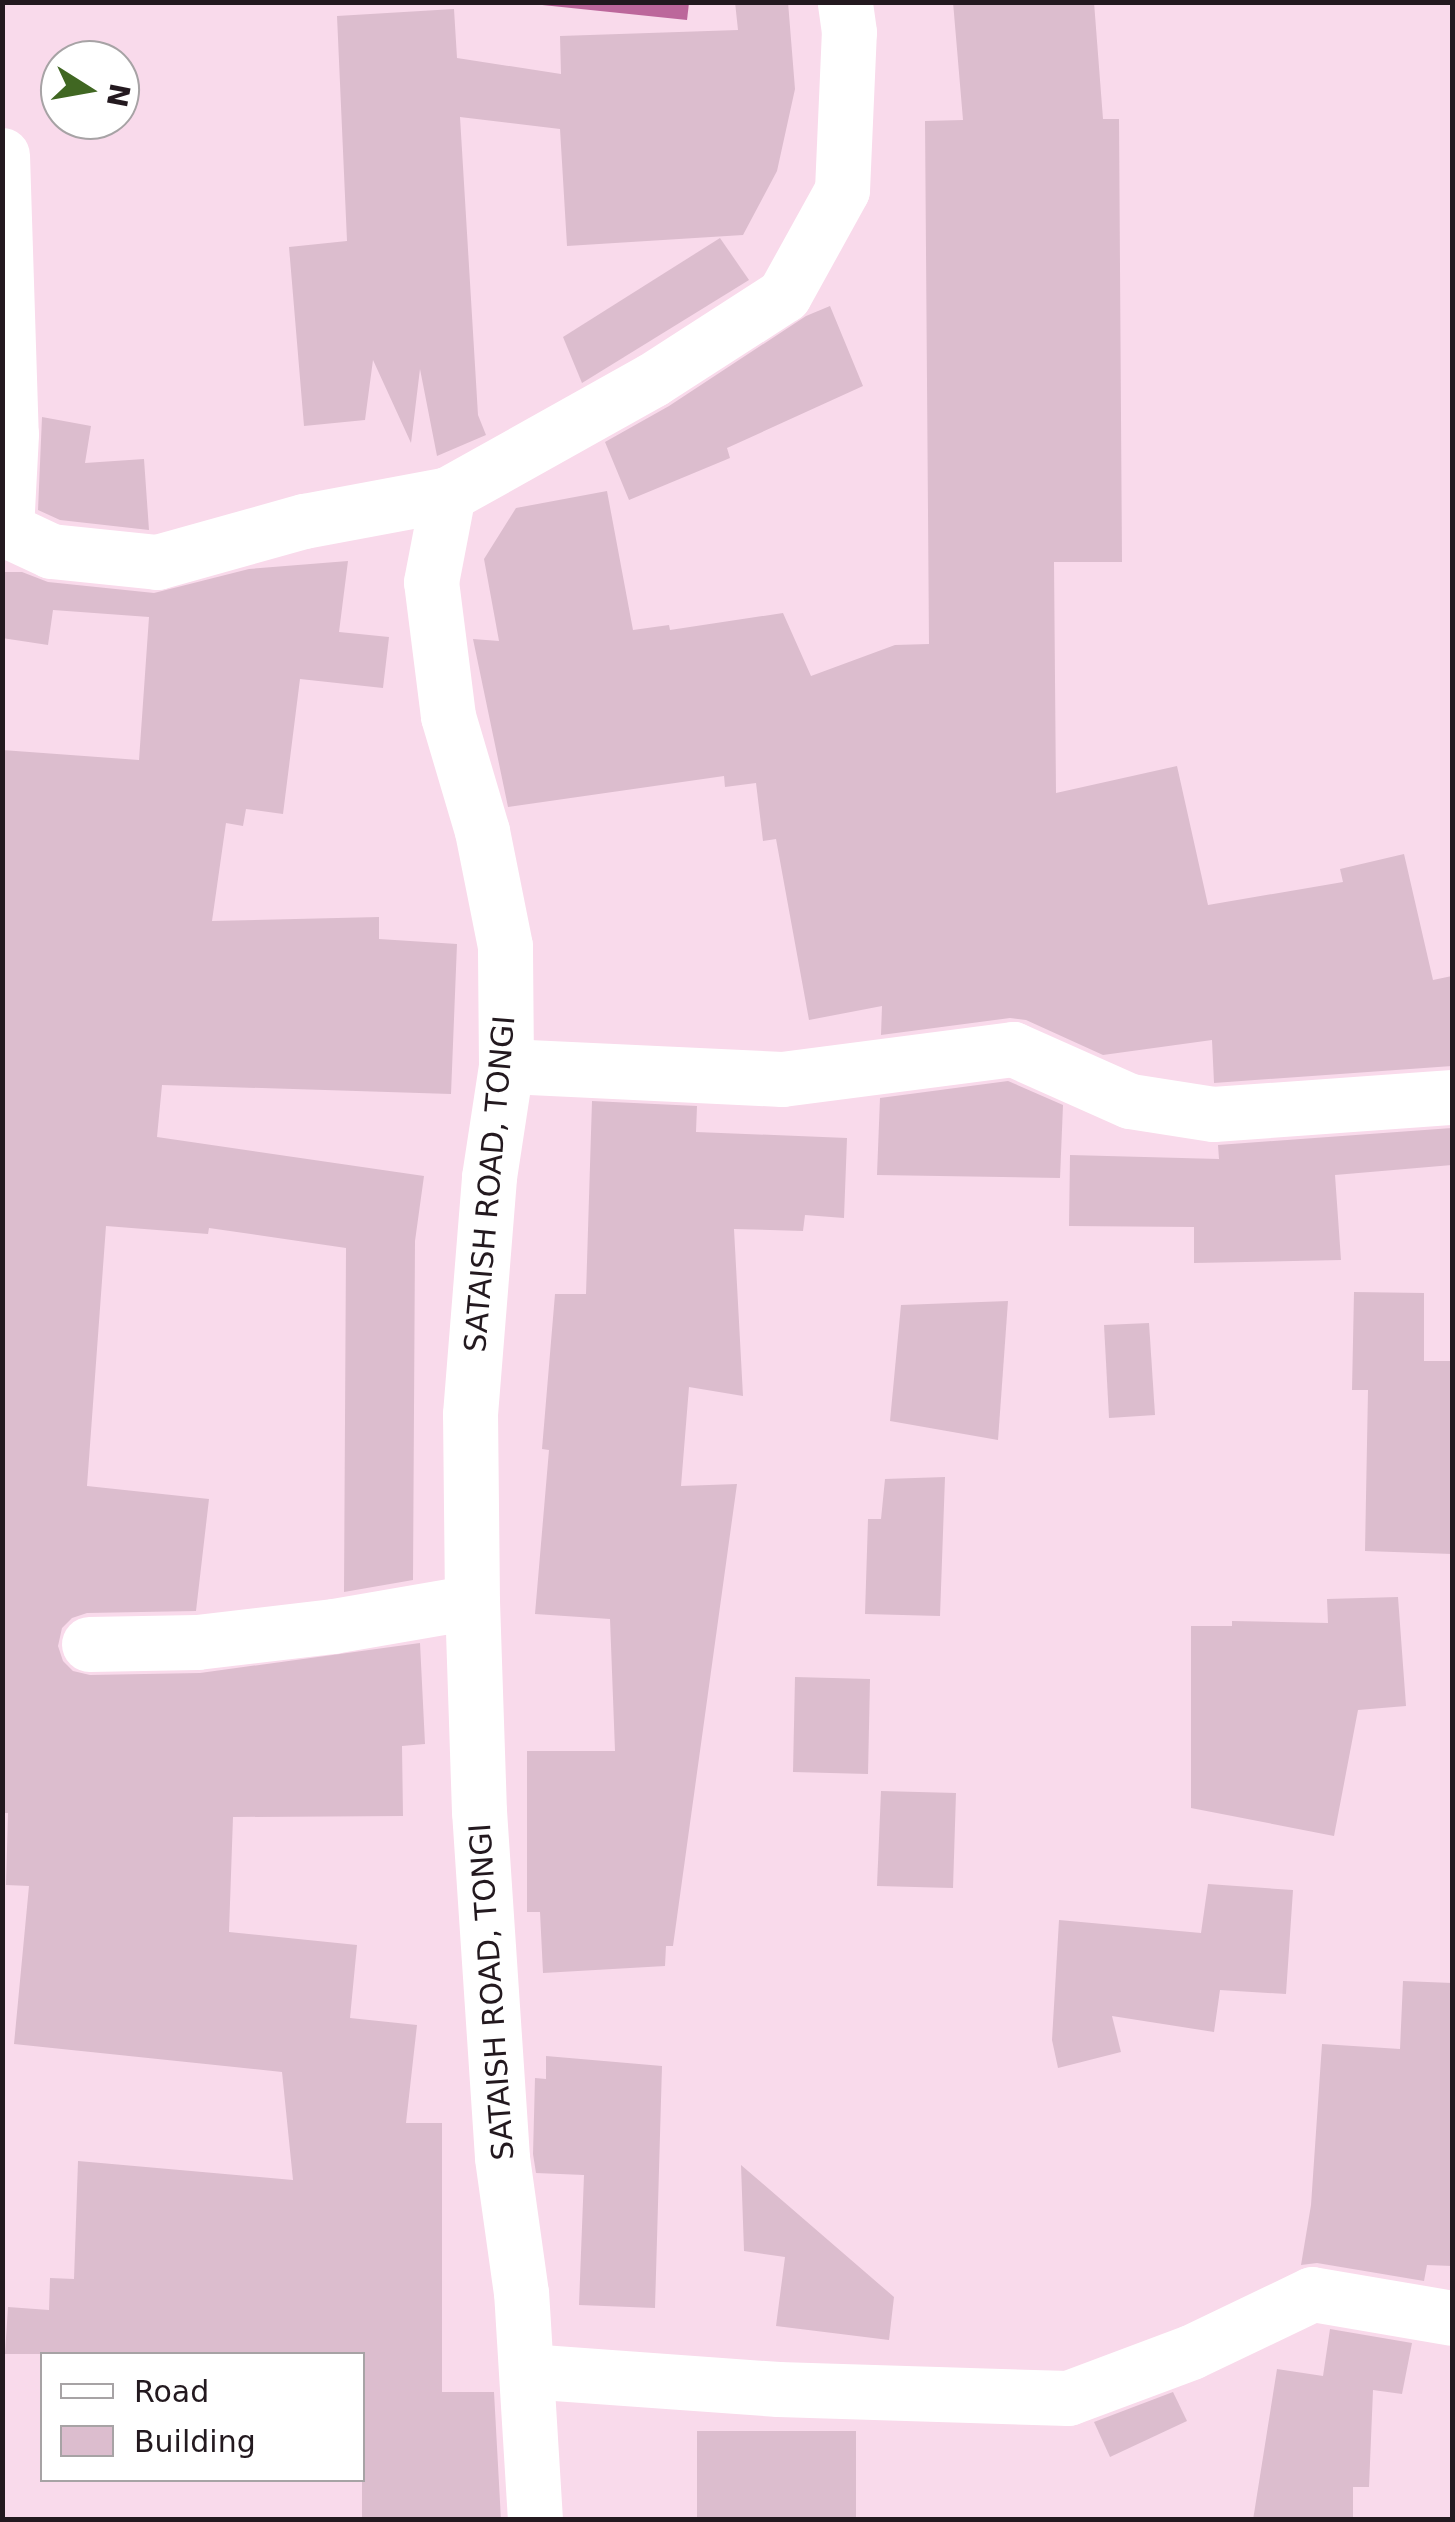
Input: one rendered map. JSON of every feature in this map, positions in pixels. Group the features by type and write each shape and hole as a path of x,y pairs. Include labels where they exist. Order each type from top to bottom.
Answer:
{"street":[{"path":"2,156 10,380 4,528 51,551 156,562 304,521 448,494 652,380 784,295 842,190 850,32 845,2"},
{"name":"SATAISH ROAD, TONGI","path":"448,494 431,582 448,716 482,831 505,946 506,1066 489,1176 470,1414 472,1602 479,1812 502,2157 527,2372 535,2520"},
{"path":"506,1066 782,1079 1014,1049 1130,1101 1212,1114 1452,1097"},
{"path":"89,1644 198,1642 333,1626 472,1602"},
{"path":"527,2372 778,2389 1068,2398 1192,2352 1312,2294 1452,2318"}],"shaded area":[{"path":"523,3 689,3 687,20"}],"building":[{"path":"735,2 788,2 795,89 777,171 743,235 567,246 560,129 460,117 478,415 486,435 437,456 420,369 411,443 373,360 365,420 304,426 289,247 347,241 337,16 454,9 457,58 561,74 560,36 738,30"},
{"path":"953,2 1094,2 1103,119 1119,119 1122,562 1054,562 1056,793 1177,766 1208,905 1343,882 1340,869 1404,854 1433,980 1452,976 1452,1066 1214,1083 1212,1040 1103,1055 1026,1020 1010,1018 881,1035 882,1006 809,1020 776,839 763,841 756,783 725,787 724,776 508,807 473,639 499,641 484,559 516,508 607,491 633,630 669,625 670,630 783,613 811,676 895,645 929,644 925,121 963,120"},
{"path":"720,238 749,280 582,383 563,337"},
{"path":"830,306 863,386 727,448 730,458 629,500 605,442 669,406 806,316"},
{"path":"42,417 91,426 85,463 144,459 149,530 60,520 38,510"},
{"path":"348,561 339,632 389,637 383,688 300,679 283,814 246,809 243,826 226,823 212,921 379,917 379,939 457,944 451,1094 162,1085 157,1137 424,1176 415,1241 413,1580 344,1592 346,1248 209,1228 208,1234 106,1226 87,1486 209,1499 196,1611 87,1613 72,1618 62,1628 58,1646 63,1661 73,1671 90,1675 200,1673 420,1643 425,1744 402,1746 403,1816 233,1817 229,1932 357,1945 350,2018 417,2025 406,2123 442,2123 442,2392 494,2392 501,2520 362,2520 365,2352 5,2354 8,2307 49,2310 50,2278 74,2279 78,2161 293,2180 282,2072 14,2044 29,1886 6,1885 8,1813 2,1813 2,750 139,760 149,617 53,610 48,645 2,638 2,572 22,572 48,582 154,593 249,569"},
{"path":"1008,1081 1063,1105 1060,1178 877,1175 880,1098"},
{"path":"592,1101 697,1106 696,1132 847,1138 844,1218 805,1215 803,1231 734,1229 743,1396 689,1387 681,1486 737,1484 673,1946 666,1946 665,1966 543,1973 540,1912 527,1912 527,1751 615,1751 610,1619 535,1614 549,1450 542,1449 555,1294 586,1294"},
{"path":"1452,1128 1452,1165 1335,1175 1341,1260 1194,1263 1194,1227 1069,1226 1070,1155 1219,1159 1218,1145"},
{"path":"1354,1292 1424,1293 1424,1361 1452,1361 1452,1554 1365,1551 1368,1390 1352,1390"},
{"path":"1008,1301 998,1440 890,1421 901,1305"},
{"path":"1149,1323 1155,1415 1109,1418 1104,1325"},
{"path":"945,1477 940,1616 865,1614 868,1519 881,1519 885,1479"},
{"path":"1398,1597 1406,1706 1358,1710 1334,1836 1191,1808 1191,1626 1232,1626 1232,1621 1328,1623 1327,1599"},
{"path":"795,1677 870,1679 868,1774 793,1772"},
{"path":"881,1791 956,1793 953,1888 877,1886"},
{"path":"1208,1884 1293,1890 1286,1994 1220,1990 1214,2032 1112,2016 1121,2052 1058,2068 1052,2040 1059,1920 1201,1933"},
{"path":"1403,1981 1452,1983 1452,2266 1427,2265 1424,2281 1317,2263 1301,2265 1311,2205 1322,2044 1400,2049"},
{"path":"546,2056 662,2066 655,2308 579,2305 584,2175 536,2173 533,2154 535,2078 546,2079"},
{"path":"741,2165 894,2297 889,2340 776,2326 785,2257 744,2251"},
{"path":"1330,2329 1412,2343 1402,2394 1373,2390 1369,2487 1353,2487 1353,2520 1253,2520 1277,2369 1323,2376"},
{"path":"1173,2392 1187,2421 1110,2457 1094,2422"},
{"path":"697,2431 856,2431 856,2520 697,2520"}]}
